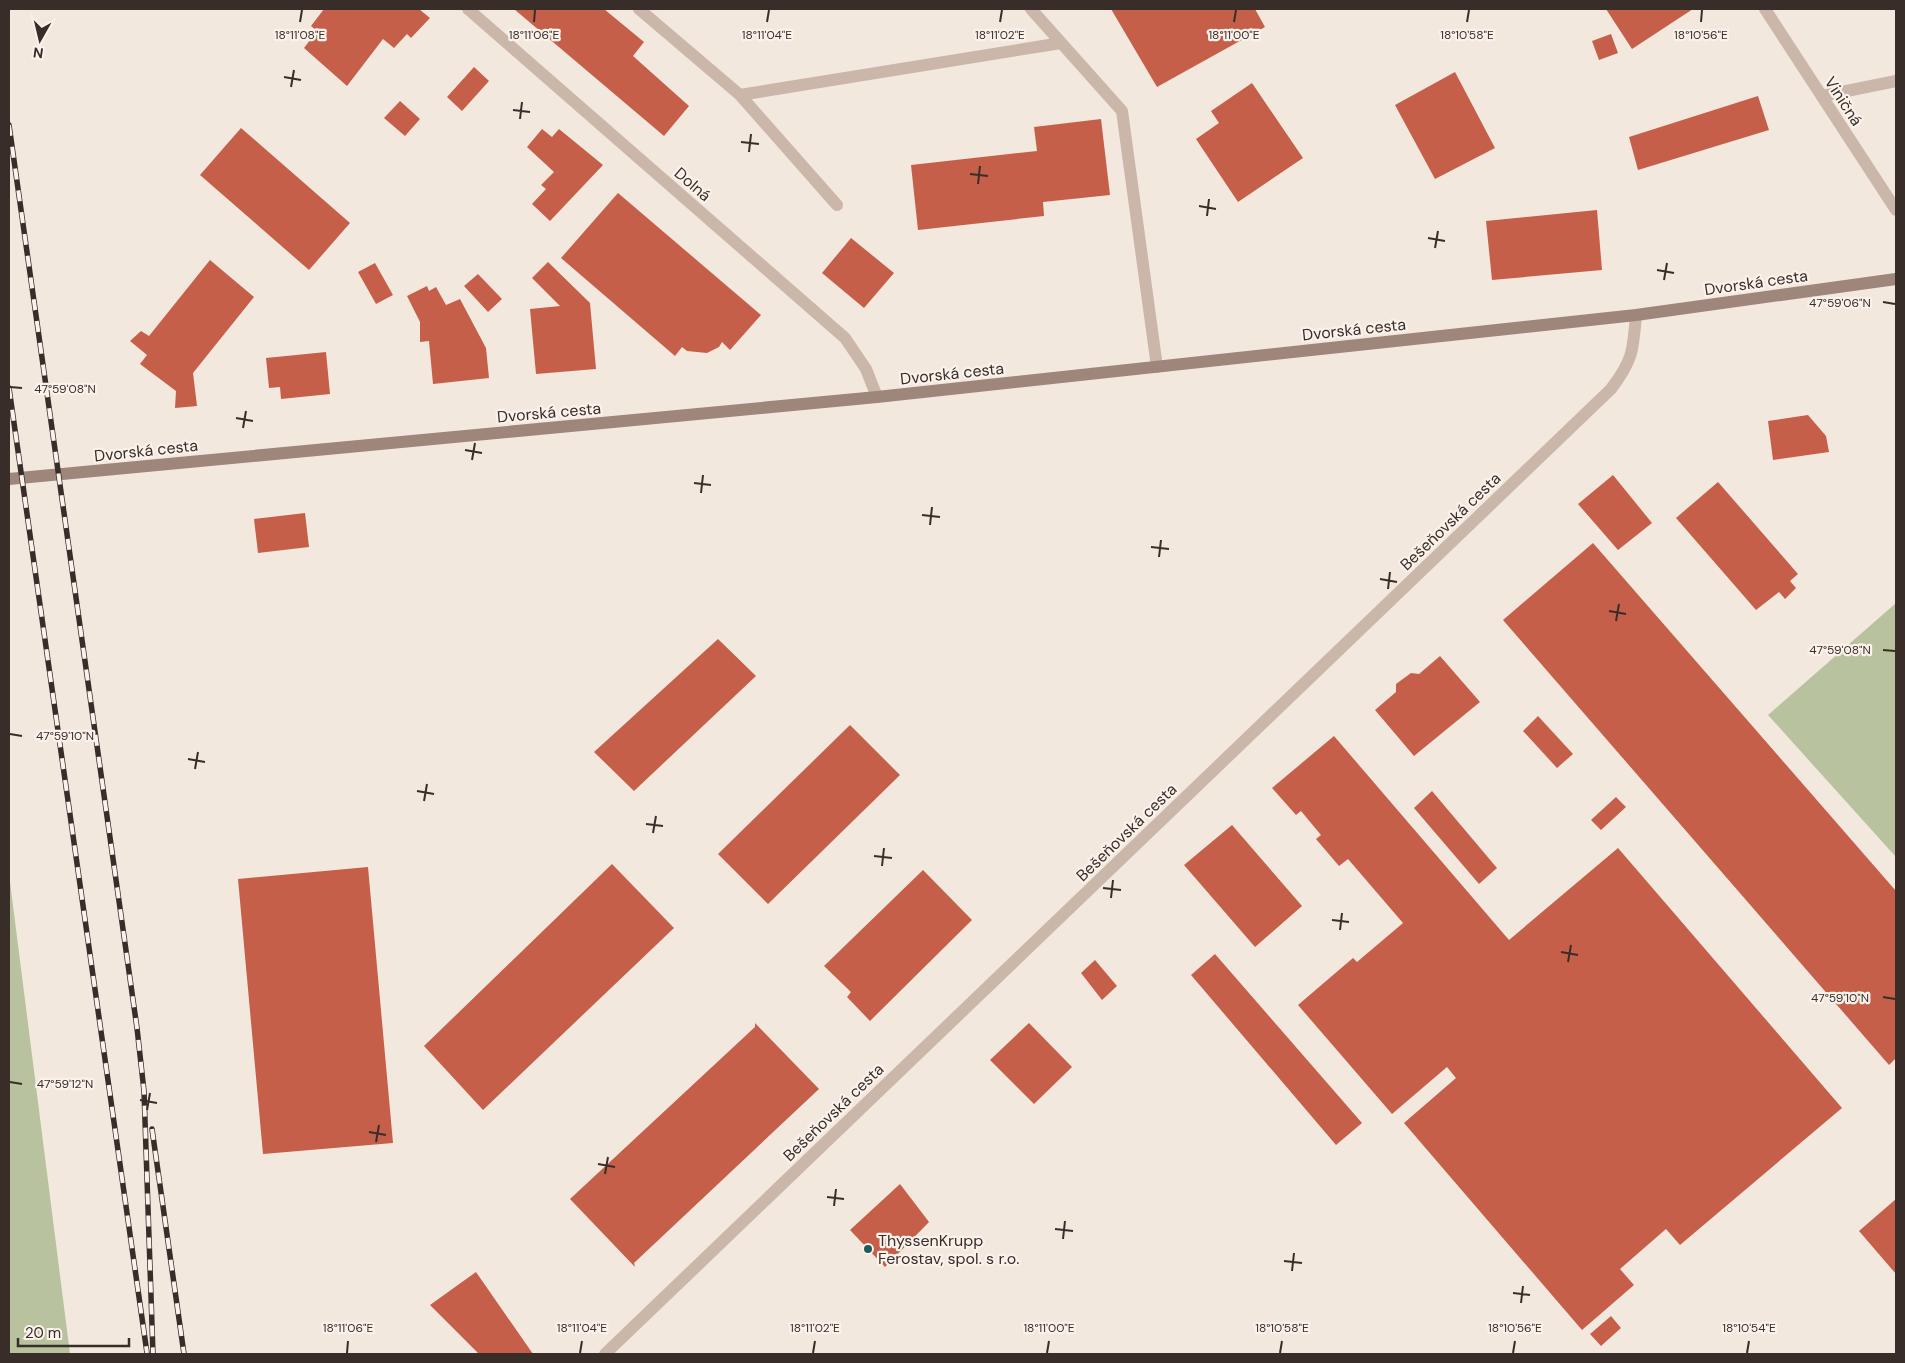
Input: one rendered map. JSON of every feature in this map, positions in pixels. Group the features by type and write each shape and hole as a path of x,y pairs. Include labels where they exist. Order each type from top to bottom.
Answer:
{"street":[{"name":"Dolná","path":"468,9 845,338 866,369 877,397"},
{"path":"639,9 740,95 837,205"},
{"path":"1031,9 1122,112 1157,366"},
{"name":"Viničná","path":"1765,9 1896,210"},
{"path":"740,95 1061,43"},
{"path":"1822,96 1896,81"},
{"name":"Dvorská cesta","path":"9,479 877,397 1636,315 1896,278"},
{"name":"Bešeňovská cesta","path":"605,1354 1611,389 1626,368 1633,353 1636,315"}],"green space":[{"path":"1896,603 1896,857 1768,715"},
{"path":"9,874 70,1354 9,1354"}],"building":[{"path":"324,9 419,9 430,18 411,38 407,34 394,48 383,39 347,86 304,48 317,31 311,26"},
{"path":"514,9 604,9 644,42 633,56 689,106 664,136"},
{"path":"1111,9 1255,9 1265,27 1157,87"},
{"path":"1606,9 1693,9 1632,49"},
{"path":"1611,34 1618,53 1599,60 1592,41"},
{"path":"474,67 489,81 462,111 447,97"},
{"path":"1455,72 1495,148 1435,179 1395,105"},
{"path":"1252,83 1303,158 1238,202 1196,139 1219,123 1211,111"},
{"path":"1758,96 1769,130 1638,170 1629,137"},
{"path":"400,101 420,119 405,136 384,118"},
{"path":"1101,119 1110,195 1043,202 1044,216 918,230 911,165 1037,151 1034,127"},
{"path":"241,128 350,223 309,270 200,175"},
{"path":"542,129 552,137 559,129 603,165 550,221 532,204 546,189 541,185 554,172 527,147"},
{"path":"618,193 761,315 730,350 722,342 719,347 707,353 687,351 682,347 675,356 561,258"},
{"path":"1597,210 1602,270 1492,280 1486,221"},
{"path":"851,238 894,273 864,308 822,273"},
{"path":"210,260 254,297 193,373 197,406 175,408 176,391 140,364 147,355 130,341 141,331 149,336"},
{"path":"548,262 590,303 596,369 536,374 530,309 560,306 532,278"},
{"path":"375,263 393,295 376,304 358,272"},
{"path":"478,274 502,299 488,312 464,286"},
{"path":"427,286 429,291 436,287 446,305 460,299 486,348 489,378 433,384 429,341 420,342 420,322 407,296"},
{"path":"326,352 330,394 281,399 280,387 269,388 266,358"},
{"path":"1808,415 1826,436 1829,452 1773,460 1768,421"},
{"path":"1613,475 1652,523 1618,550 1578,504"},
{"path":"1718,482 1798,574 1790,581 1796,588 1785,599 1779,592 1756,610 1676,518"},
{"path":"305,513 309,547 258,553 254,519"},
{"path":"1593,543 1896,891 1896,1058 1889,1065 1503,620"},
{"path":"718,639 756,676 634,791 594,752"},
{"path":"1440,656 1480,702 1414,756 1375,710 1396,692 1396,684 1411,673 1419,674"},
{"path":"1538,716 1573,754 1557,768 1523,731"},
{"path":"850,725 900,775 768,904 718,854"},
{"path":"1334,736 1509,940 1618,848 1842,1108 1680,1245 1666,1229 1620,1269 1634,1285 1582,1330 1404,1123 1456,1078 1447,1067 1392,1114 1298,1005 1353,958 1357,962 1403,923 1348,859 1339,866 1316,839 1321,835 1301,811 1296,815 1272,788"},
{"path":"1432,791 1497,868 1479,884 1414,808"},
{"path":"1616,797 1626,807 1601,830 1591,820"},
{"path":"1232,825 1302,906 1255,947 1184,865"},
{"path":"612,864 674,928 483,1110 424,1046"},
{"path":"368,867 393,1143 263,1154 238,879"},
{"path":"923,870 972,920 870,1021 847,997 851,992 824,966"},
{"path":"1215,954 1362,1123 1336,1145 1191,975"},
{"path":"1095,960 1117,986 1102,1000 1081,973"},
{"path":"755,1023 819,1089 634,1263 635,1267 570,1199 755,1027"},
{"path":"1029,1023 1072,1067 1034,1104 990,1060"},
{"path":"900,1184 929,1222 885,1267 850,1230"},
{"path":"1896,1199 1896,1274 1859,1231"},
{"path":"476,1272 533,1354 479,1354 430,1305"},
{"path":"1611,1316 1621,1328 1601,1346 1590,1334"}],"railway":[{"path":"9,125 137,1028 144,1091 153,1354"},
{"path":"9,388 147,1353"},
{"path":"152,1129 184,1354"}],"place":[{"name":"ThyssenKrupp Ferostav, spol. s r.o.","path":"868,1249"}]}
